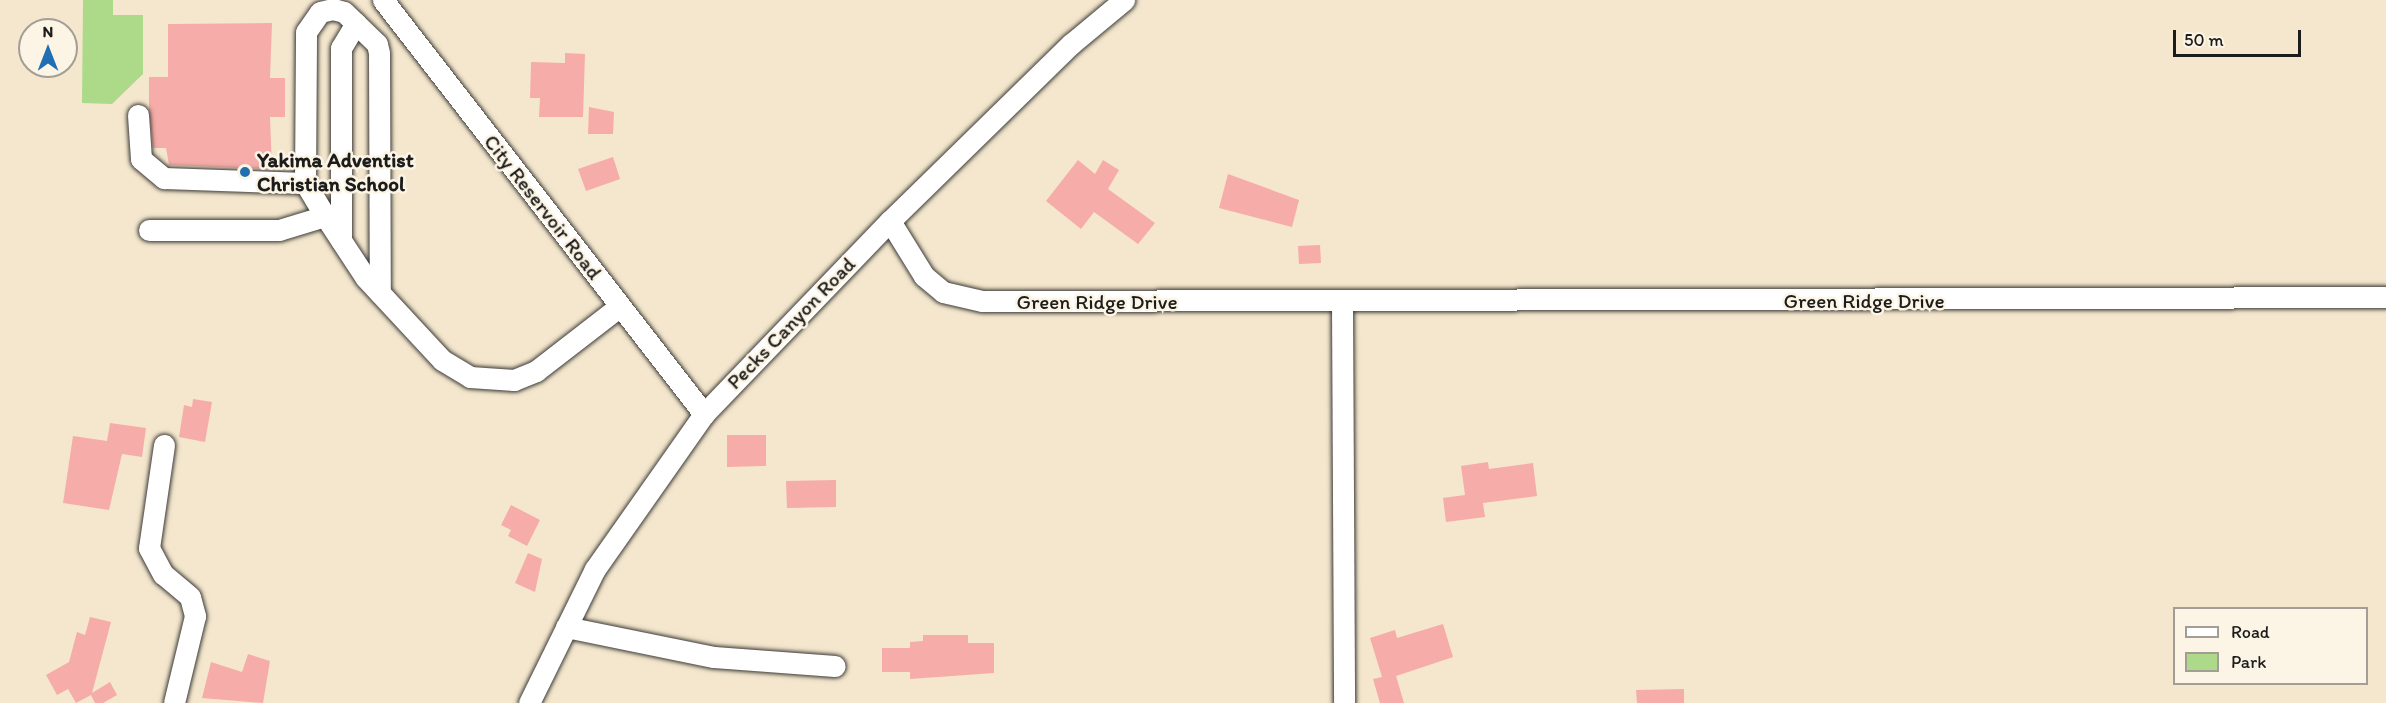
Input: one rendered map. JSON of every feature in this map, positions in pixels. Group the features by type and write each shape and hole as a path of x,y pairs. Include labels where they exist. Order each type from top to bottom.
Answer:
{"street":[{"name":"City Reservoir Road","path":"383,0 704,414"},
{"name":"Pecks Canyon Road","path":"529,703 594,569 704,414 890,221 1071,44 1124,0"},
{"path":"380,293 379,53 356,23 333,9 320,12 306,32 305,183 341,240 380,293 442,360 470,377 498,381 536,371 620,306"},
{"path":"341,240 341,48 356,23"},
{"path":"138,115 141,159 164,178 305,183"},
{"path":"149,230 279,230 325,216"},
{"name":"Green Ridge Drive","path":"890,221 924,276 956,297 1342,304 2386,297"},
{"path":"1342,304 1344,703"},
{"path":"164,445 150,548 164,574 190,597 195,616 174,703"},
{"path":"566,627 714,657 835,666"}],"green space":[{"path":"83,0 113,0 113,15 143,15 143,74 112,104 82,103"}],"building":[{"path":"272,23 270,78 285,78 285,117 270,117 272,169 169,165 166,148 153,148 149,110 149,77 168,77 168,24"},
{"path":"565,53 585,54 583,117 539,117 540,98 530,98 531,62 565,63"},
{"path":"589,107 614,112 613,134 588,134"},
{"path":"613,157 620,179 586,191 578,169"},
{"path":"1078,160 1095,174 1103,160 1119,170 1108,189 1155,223 1138,244 1094,212 1081,229 1046,201"},
{"path":"1228,174 1299,200 1292,227 1219,208"},
{"path":"1320,245 1321,263 1299,264 1298,246"},
{"path":"193,399 212,402 205,442 179,437 184,405 192,407"},
{"path":"110,423 146,428 142,457 122,454 109,510 63,503 73,436 107,441"},
{"path":"727,435 766,435 766,466 727,467"},
{"path":"1488,462 1489,469 1533,463 1537,496 1483,503 1485,517 1446,522 1443,498 1465,495 1461,466"},
{"path":"836,480 836,507 787,508 786,481"},
{"path":"511,505 540,520 527,546 508,536 511,530 501,525"},
{"path":"528,553 542,559 535,592 515,583"},
{"path":"90,617 111,622 92,693 110,682 117,695 103,703 95,703 91,695 76,703 68,689 57,695 46,675 69,662 77,632 85,635"},
{"path":"1443,624 1453,657 1396,676 1404,703 1380,703 1373,679 1382,677 1370,638 1395,630 1397,638"},
{"path":"923,635 968,635 968,643 994,643 994,673 910,679 910,672 882,672 882,648 910,648 910,642 923,641"},
{"path":"248,654 270,661 263,703 202,698 211,662 242,672"},
{"path":"1684,689 1684,703 1637,703 1636,690"}],"place":[{"name":"Yakima Adventist Christian School","path":"245,172"}]}
